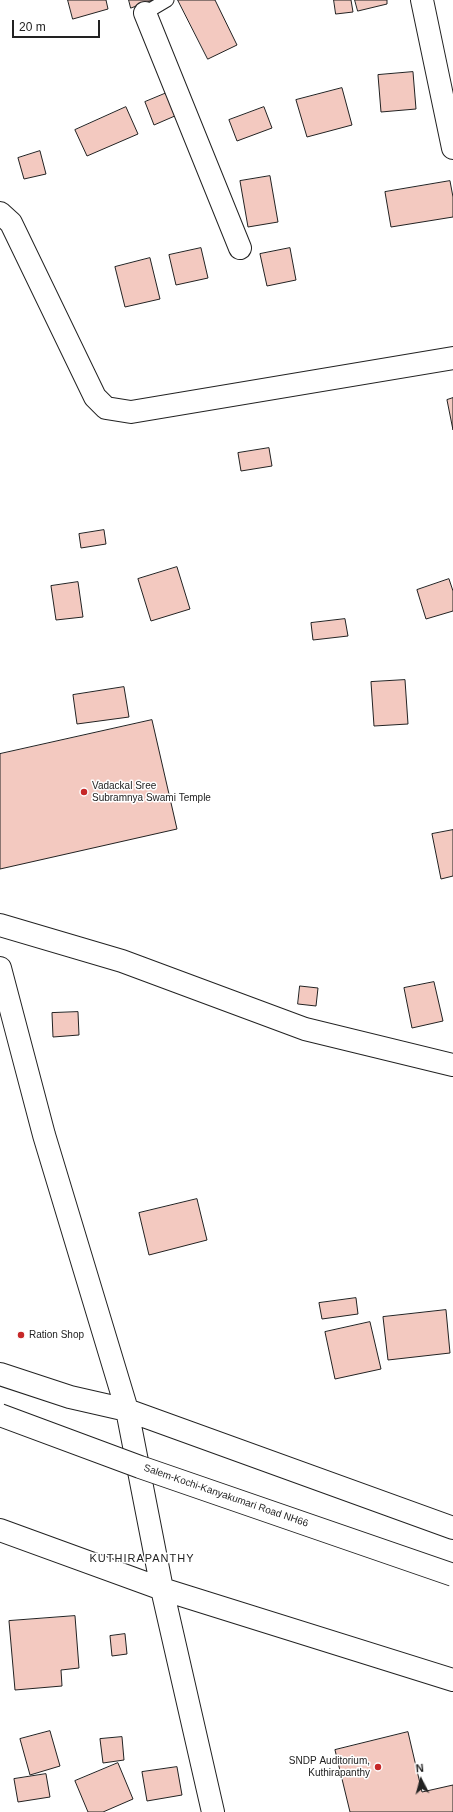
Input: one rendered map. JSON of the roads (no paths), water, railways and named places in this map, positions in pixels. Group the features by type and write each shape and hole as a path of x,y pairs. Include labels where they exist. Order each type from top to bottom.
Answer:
{"main road":[{"path":"422,0 453,148"},
{"path":"145,13 240,248"},
{"path":"0,213 11,223 95,397 106,408 131,412 453,358"},
{"path":"0,925 122,961 305,1029 453,1065"},
{"path":"0,968 44,1135 127,1410 162,1590 213,1812"},
{"path":"0,1374 70,1397 127,1410 453,1528"},
{"name":"Salem-Kochi-Kanyakumari Road NH66","path":"0,1415 140,1467 453,1574"},
{"path":"0,1530 162,1590 453,1680"}],"lane":[{"path":"145,13 167,0"}],"place":[{"name":"Vadackal Sree Subramnya Swami Temple","path":"84,792"},
{"name":"Ration Shop","path":"21,1335"},
{"name":"SNDP Auditorium, Kuthirapanthy","path":"378,1767"}],"district":[{"name":"KUTHIRAPANTHY","path":"142,1559"}]}
